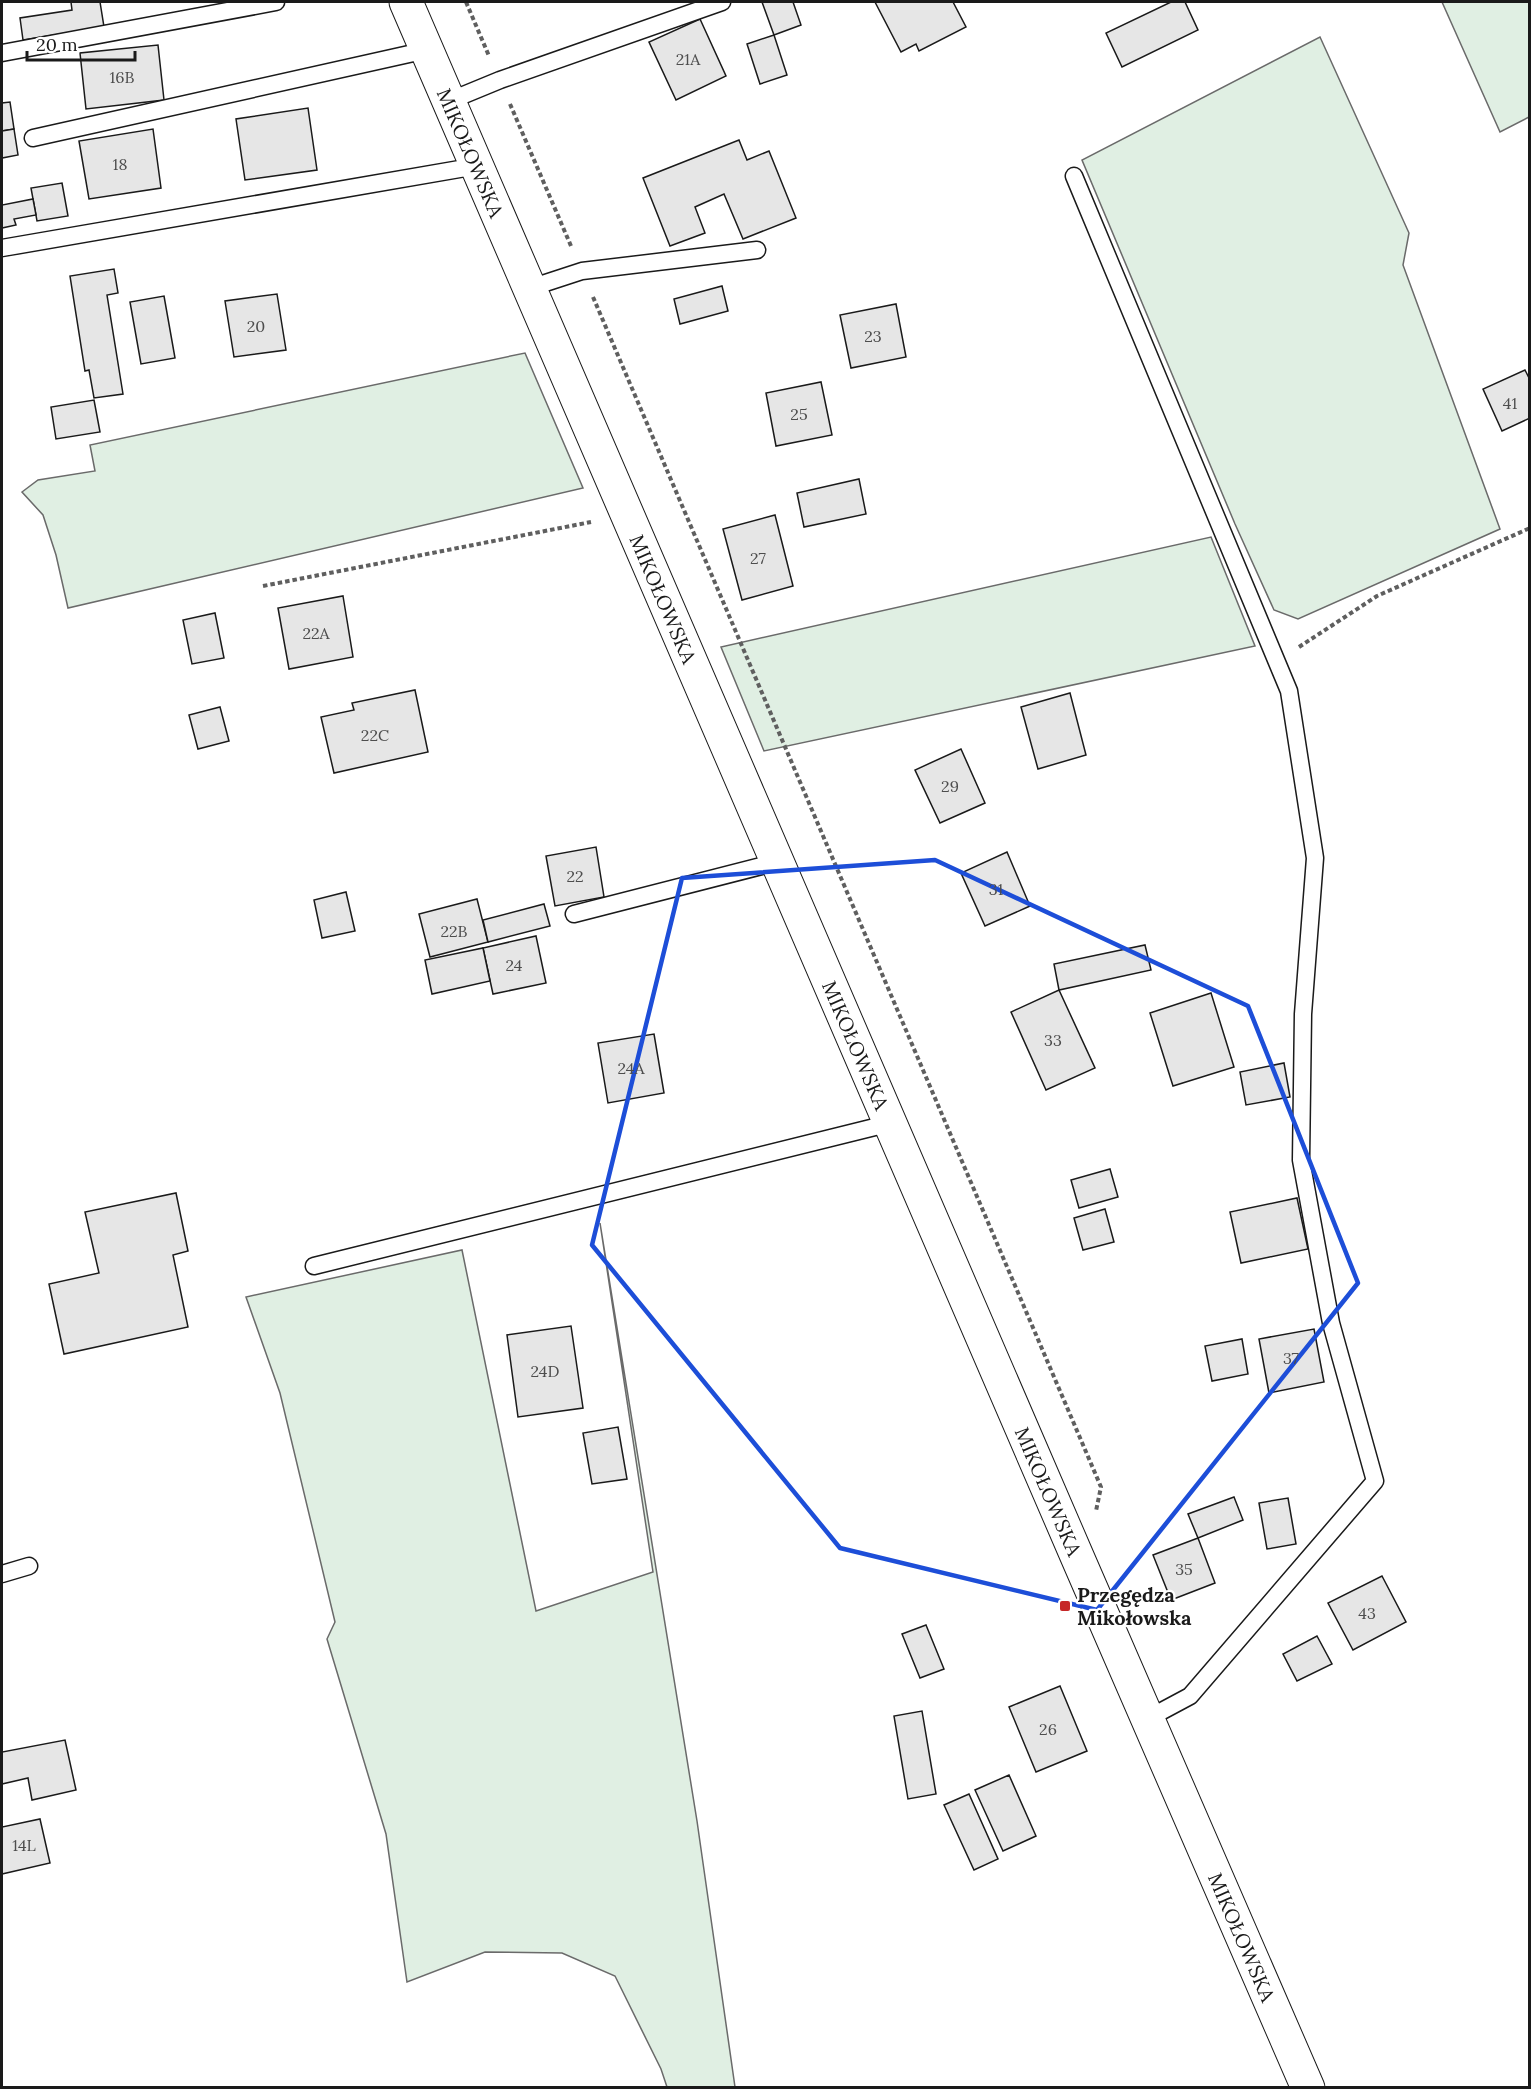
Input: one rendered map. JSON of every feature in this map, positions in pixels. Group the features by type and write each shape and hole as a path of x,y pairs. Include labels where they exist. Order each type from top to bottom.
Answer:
{"main road":[{"name":"MIKOŁOWSKA","path":"406,2 1308,2088"}],"lane":[{"path":"2,53 276,2"},
{"path":"449,101 500,80 722,2"},
{"path":"33,138 427,50"},
{"path":"2,248 477,166"},
{"path":"1074,176 1289,692 1315,858 1303,1014 1301,1160 1331,1323 1375,1481 1190,1696 1147,1719"},
{"path":"530,288 582,271 757,250"},
{"path":"574,914 777,862"},
{"path":"314,1266 891,1123"},
{"path":"2,1574 29,1566"}],"path":[{"path":"466,2 1101,1487 1094,1525 1076,1554"},
{"path":"263,586 627,515"},
{"path":"1276,662 1377,596 1530,528"}],"highlighted area":[{"path":"935,860 1248,1006 1358,1283 1097,1610 840,1548 592,1245 682,878"}],"green space":[{"path":"1442,2 1529,2 1529,117 1500,132"},
{"path":"1320,37 1409,233 1403,265 1500,529 1298,619 1274,610 1235,524 1082,160"},
{"path":"525,353 583,488 68,608 56,555 43,515 22,492 38,480 95,471 90,445"},
{"path":"1211,537 1255,646 764,751 721,647"},
{"path":"600,1223 697,1821 735,2087 667,2087 661,2069 615,1976 562,1953 485,1952 407,1982 386,1834 327,1639 335,1622 280,1393 246,1297 462,1250 536,1611 653,1572"}],"building":[{"path":"71,2 100,2 104,27 23,40 20,18 72,10"},
{"path":"762,2 793,2 801,25 774,35"},
{"path":"875,2 953,2 966,27 919,51 916,44 901,52"},
{"path":"1171,2 1185,2 1198,30 1122,67 1106,33"},
{"path":"700,19 726,76 676,100 649,42"},
{"path":"774,35 787,75 760,84 747,44"},
{"path":"158,45 164,100 86,109 80,53"},
{"path":"10,102 14,129 2,131 2,103"},
{"path":"308,108 317,170 245,180 236,119"},
{"path":"14,129 18,155 2,158 2,131"},
{"path":"153,129 161,188 89,199 79,141"},
{"path":"739,140 747,160 769,151 796,218 743,239 724,194 695,207 705,233 670,246 643,178"},
{"path":"62,183 68,216 37,221 31,188"},
{"path":"33,199 36,215 14,219 16,225 2,228 2,205"},
{"path":"114,269 118,293 107,295 123,394 94,398 89,370 85,371 70,276"},
{"path":"722,286 728,311 680,324 674,299"},
{"path":"277,294 286,350 234,357 225,301"},
{"path":"164,296 175,358 141,364 130,302"},
{"path":"896,304 906,357 851,368 840,315"},
{"path":"1525,370 1530,380 1530,418 1502,431 1483,389"},
{"path":"821,382 832,435 776,446 766,393"},
{"path":"94,400 100,432 56,439 51,407"},
{"path":"859,479 866,514 804,527 797,493"},
{"path":"775,515 793,586 742,600 723,529"},
{"path":"343,596 353,657 289,669 278,608"},
{"path":"215,613 224,658 192,664 183,620"},
{"path":"415,690 428,752 334,773 321,717 354,710 352,703"},
{"path":"1070,693 1086,755 1038,769 1021,707"},
{"path":"220,707 229,741 198,749 189,715"},
{"path":"961,749 985,803 940,823 915,770"},
{"path":"596,847 604,897 555,906 546,856"},
{"path":"1007,852 1030,906 985,926 961,873"},
{"path":"346,892 355,931 322,938 314,900"},
{"path":"477,899 488,942 430,957 419,914"},
{"path":"544,904 550,926 488,942 483,920"},
{"path":"536,936 546,983 493,994 483,948"},
{"path":"1145,945 1151,970 1059,990 1054,964"},
{"path":"483,948 490,981 432,994 425,960"},
{"path":"1059,990 1095,1068 1046,1090 1011,1012"},
{"path":"1211,993 1234,1067 1173,1086 1150,1013"},
{"path":"654,1034 664,1093 608,1103 598,1043"},
{"path":"1284,1063 1290,1097 1246,1105 1240,1072"},
{"path":"1110,1169 1118,1197 1079,1208 1071,1180"},
{"path":"176,1193 188,1251 173,1255 188,1327 64,1354 49,1284 99,1273 85,1212"},
{"path":"1297,1198 1308,1249 1241,1263 1230,1212"},
{"path":"1105,1209 1114,1242 1083,1250 1074,1218"},
{"path":"571,1326 583,1408 518,1417 507,1335"},
{"path":"1314,1329 1324,1382 1269,1393 1259,1339"},
{"path":"1242,1339 1248,1374 1212,1381 1205,1346"},
{"path":"618,1427 627,1479 592,1484 583,1433"},
{"path":"1234,1497 1243,1520 1198,1538 1188,1514"},
{"path":"1288,1498 1296,1544 1267,1549 1259,1503"},
{"path":"1198,1538 1215,1583 1171,1600 1153,1555"},
{"path":"1382,1576 1406,1622 1353,1650 1328,1603"},
{"path":"926,1625 944,1669 920,1678 902,1634"},
{"path":"1317,1636 1332,1664 1297,1681 1283,1654"},
{"path":"1060,1686 1087,1751 1036,1772 1009,1707"},
{"path":"922,1711 936,1794 908,1799 894,1716"},
{"path":"65,1740 76,1790 32,1800 28,1778 2,1784 2,1752"},
{"path":"1009,1775 1036,1836 1003,1851 975,1790"},
{"path":"969,1794 998,1859 974,1870 944,1805"},
{"path":"40,1819 50,1863 2,1874 2,1827"}],"place":[{"name":"Przegędza Mikołowska","path":"1065,1606"}]}
